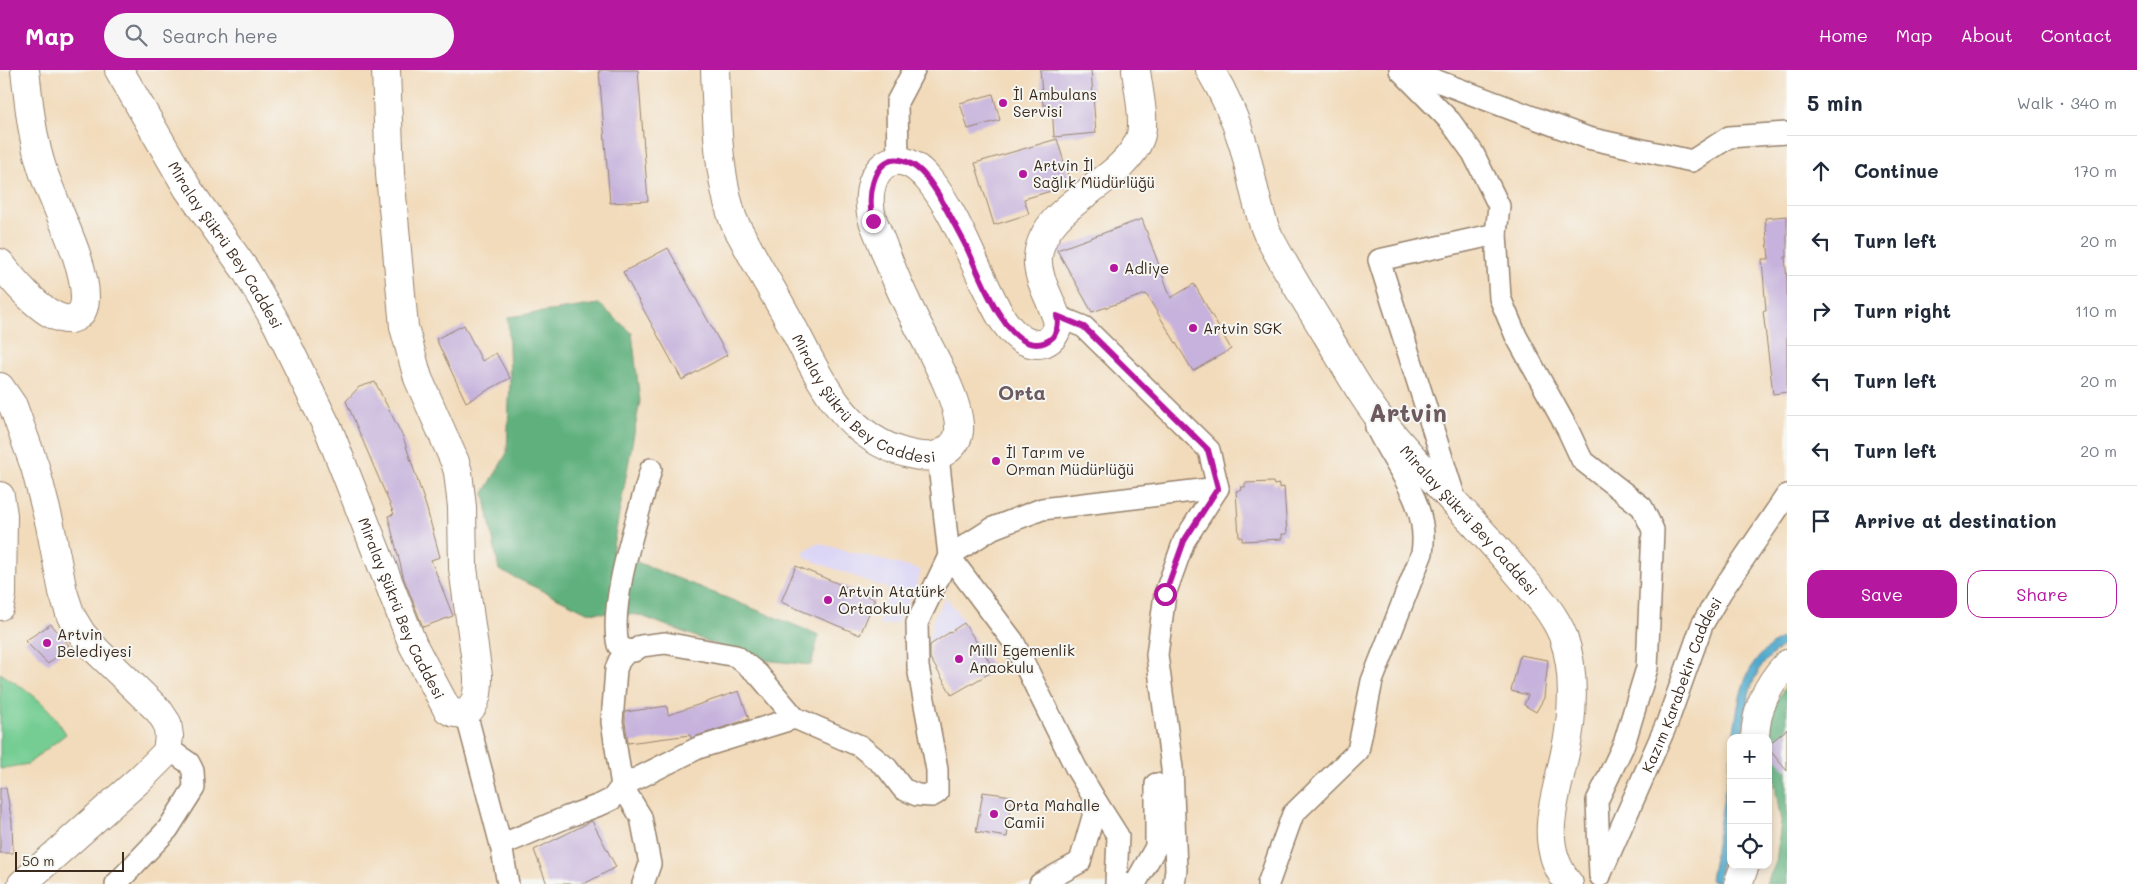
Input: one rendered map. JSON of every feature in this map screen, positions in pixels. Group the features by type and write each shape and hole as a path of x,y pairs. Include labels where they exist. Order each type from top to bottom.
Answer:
{"main road":[{"path":"0,263 28,295 54,316 70,320 78,316 82,311 85,296 81,272 42,169 30,111 25,70"},
{"name":"Miralay Şükrü Bey Caddesi","path":"119,70 188,189 246,271 277,324 330,433 413,645 448,709 455,713 466,713"},
{"path":"386,70 390,174 397,266 406,339 418,378 456,462 460,488 463,526 463,568 478,676 478,688 474,704 466,713"},
{"name":"Miralay Şükrü Bey Caddesi","path":"715,70 718,134 724,184 731,214 822,382 849,419 858,429 874,440 904,452 921,456 938,456 948,450 959,435 955,405 905,300 869,208 870,190 875,176 882,166 898,160"},
{"path":"898,160 909,163 919,170 938,194 992,301 1016,335 1024,341 1042,344 1051,339 1057,331 1058,323 1038,266 1042,240 1053,222 1105,178 1135,149 1140,136 1141,123 1136,70"},
{"name":"Miralay Şükrü Bey Caddesi","path":"1210,70 1236,122 1259,214 1267,233 1359,388 1383,423 1550,609 1563,636 1568,650 1571,687 1569,735 1550,830 1553,858 1569,884"},
{"path":"0,387 13,406 35,467 50,524 63,592 71,616 82,634 96,650 159,711 167,723 170,736 167,752 141,778 22,884"},
{"path":"0,496 3,515 2,595 0,606"},
{"path":"1755,734 1757,714 1762,699 1777,675 1787,664"},
{"path":"1738,884 1744,869"}],"street":[{"path":"898,160 897,102 914,70"},
{"path":"1400,70 1450,121 1474,153 1498,206 1496,234 1500,298 1516,336 1568,430 1582,460 1642,508 1653,530 1647,668 1624,744 1597,801 1597,880"},
{"path":"1408,70 1588,138 1692,161 1729,137 1787,133"},
{"path":"1457,504 1379,260 1496,234"},
{"path":"1057,316 1084,327 1208,450 1218,488 1184,541 1171,576 1165,594 1157,655 1172,768 1176,870 1174,884"},
{"path":"1268,884 1294,814 1358,750 1372,681 1422,553 1424,537 1414,497 1378,431 1359,388"},
{"path":"938,456 949,556 1013,641 1076,768 1118,836 1116,884"},
{"path":"652,469 627,556 617,610 616,638 618,645 634,651 641,646 665,643 736,656 758,674 795,718 860,746 887,768 903,788 917,796 932,796 937,793 937,770 918,668 917,622 949,556 993,528 1042,509 1218,488"},
{"name":"Kazım Karabekir Caddesi","path":"1597,880 1667,723 1702,625 1721,592 1787,495"},
{"path":"628,650 619,661 616,669 612,722 622,786 641,817 650,864 643,884"},
{"path":"466,713 501,846 508,884"},
{"path":"501,846 602,804 612,799 622,786 698,748 795,718"},
{"path":"116,884 168,829 194,788 192,771 188,763 168,748"},
{"path":"1130,884 1136,882 1156,847 1156,784"},
{"path":"1040,884 1080,862 1097,803"}],"shaded area":[{"path":"817,543 921,570 913,594 897,623 879,626 888,589 805,558 804,551"},
{"path":"946,597 964,621 928,644 933,619"}],"green space":[{"path":"599,304 632,333 640,401 612,552 819,635 811,665 753,659 639,615 587,612 499,570 484,493 507,453 510,378 508,317"},
{"path":"0,673 38,699 52,714 66,734 28,764 0,769"},
{"path":"1787,684 1787,884 1766,884 1776,862 1781,822 1772,768 1772,734 1768,734 1773,706"}],"water":[{"path":"1787,635 1787,644 1774,653 1757,673 1748,697 1743,734 1734,734 1741,692 1746,679 1752,666 1772,645"},
{"path":"1727,780 1727,831 1718,882 1710,880"}],"building":[{"path":"599,70 638,70 648,201 610,203"},
{"path":"1040,70 1091,70 1096,133 1054,137 1052,105 1043,105"},
{"path":"993,94 1000,120 968,129 960,103"},
{"name":"Artvin İl Sağlık Müdürlüğü","path":"1057,139 1071,185 1024,199 1029,214 994,225 975,163"},
{"path":"1787,216 1787,257 1785,257 1787,280 1787,392 1773,394 1763,311 1766,311 1762,259 1769,259 1765,218"},
{"name":"Adliye","path":"1142,219 1171,298 1194,284 1231,349 1193,371 1146,294 1092,312 1057,250"},
{"path":"668,248 727,355 682,380 623,272"},
{"path":"464,325 482,361 496,353 510,378 466,402 436,339"},
{"path":"375,382 403,437 426,506 440,557 431,560 453,616 423,627 404,579 388,516 394,514 346,401 359,387"},
{"path":"1273,482 1274,485 1279,484 1279,488 1284,487 1287,534 1282,534 1282,539 1242,541 1242,537 1239,537 1236,491 1242,490 1241,487 1245,487 1245,483"},
{"name":"Artvin Atatürk Ortaokulu","path":"796,566 875,599 860,635 781,602"},
{"name":"Milli Egemenlik Anaokulu","path":"964,623 995,670 952,695 930,658 930,645"},
{"name":"Artvin Belediyesi","path":"51,624 69,645 48,664 25,641"},
{"path":"1520,655 1548,660 1544,698 1536,712 1524,705 1528,695 1511,691"},
{"path":"739,691 749,719 691,738 690,735 628,743 625,712 667,706 668,715"},
{"path":"1787,729 1787,771 1772,753 1772,742"},
{"path":"0,788 6,788 12,822 13,853 0,853"},
{"name":"Orta Mahalle Camii","path":"983,792 1012,796 1007,837 976,832"},
{"path":"592,821 616,867 584,884 547,884 534,850"}],"place":[{"name":"İl Ambulans Servisi","path":"1003,103"},
{"name":"Artvin İl Sağlık Müdürlüğü","path":"1023,174"},
{"name":"Adliye","path":"1114,268"},
{"name":"Artvin SGK","path":"1193,328"},
{"name":"İl Tarım ve Orman Müdürlüğü","path":"996,461"},
{"name":"Artvin Atatürk Ortaokulu","path":"828,600"},
{"name":"Artvin Belediyesi","path":"47,643"},
{"name":"Milli Egemenlik Anaokulu","path":"959,659"},
{"name":"Orta Mahalle Camii","path":"994,814"}],"district":[{"name":"Orta","path":"1022,392"},
{"name":"Artvin","path":"1408,412"}],"route":[{"path":"873,221 869,208 869,199 875,176 882,166 890,162 898,160 909,163 929,180 938,194 992,301 1008,327 1016,335 1032,344 1042,344 1051,339 1057,331 1057,316 1084,327 1208,450 1218,488 1184,541 1165,594"}]}
